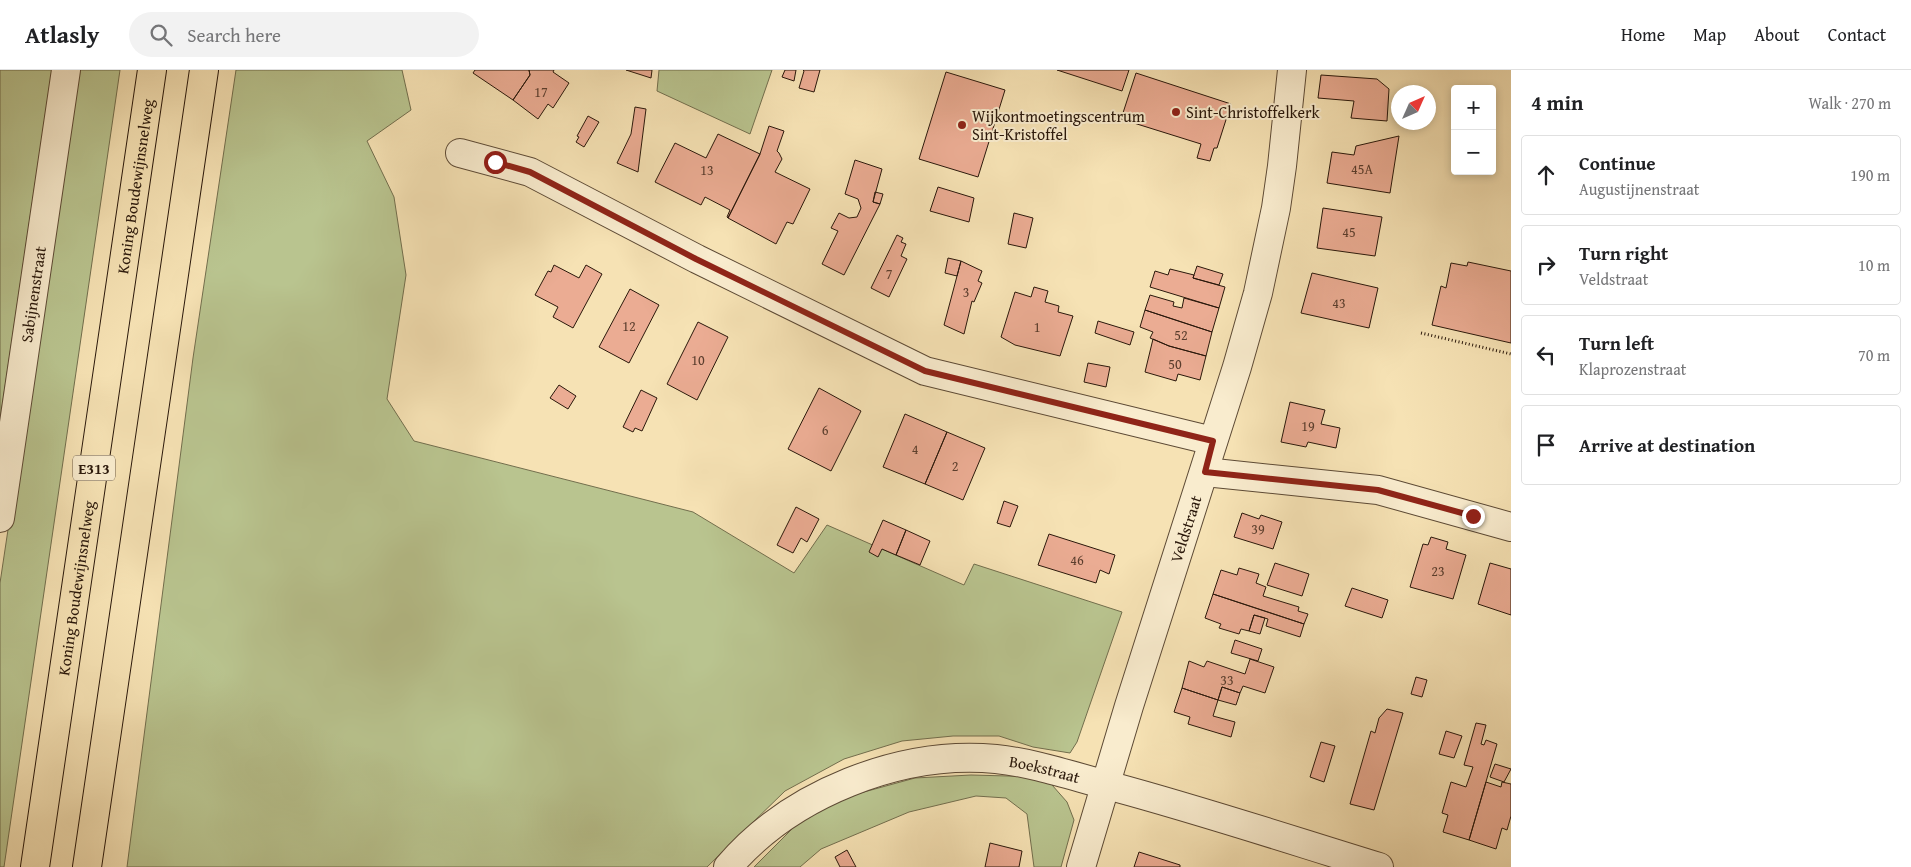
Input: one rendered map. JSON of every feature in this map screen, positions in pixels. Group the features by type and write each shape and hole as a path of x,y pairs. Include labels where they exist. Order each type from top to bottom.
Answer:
{"highway":[{"name":"Koning Boudewijnsnelweg","path":"35,867 152,70"},
{"path":"87,867 204,70"}],"street":[{"name":"Sabijnenstraat","path":"0,518 66,70"},
{"name":"Veldstraat","path":"1081,867 1105,785 1205,472 1255,302 1276,208 1292,70"},
{"path":"460,153 530,172 696,259 925,371 1213,441"},
{"path":"1205,472 1378,490 1511,527"},
{"name":"Boekstraat","path":"728,867 760,834 789,813 836,787 884,770 960,758 996,759 1047,769 1168,801 1378,867"}],"path":[{"path":"1421,333 1511,354"}],"green space":[{"path":"0,70 52,70 0,421"},
{"path":"77,70 120,70 4,867 0,867 0,583"},
{"path":"236,70 402,70 411,110 367,141 394,197 406,275 387,399 414,441 693,512 794,573 827,525 964,585 974,564 1122,612 1077,742 1070,753 1033,747 999,736 953,736 902,741 844,759 785,791 707,867 127,867 193,358"},
{"path":"659,70 772,70 750,134 657,91"},
{"path":"971,775 1045,777 1067,802 1074,820 1061,867 1034,867 1027,814 1006,798 976,796 909,812 821,849 800,867 754,867 797,824 842,798 915,778"}],"building":[{"path":"475,70 529,70 530,75 513,100 473,73"},
{"path":"529,70 554,70 553,72 569,83 553,108 548,104 538,119 513,100 530,75"},
{"path":"626,70 652,70 651,78"},
{"path":"785,70 796,70 794,81 782,77"},
{"path":"803,70 820,70 814,92 799,88"},
{"path":"1057,70 1129,70 1122,91"},
{"name":"Wijkontmoetingscentrum Sint-Kristoffel","path":"946,72 1005,90 978,177 919,159"},
{"name":"Sint-Christoffelkerk","path":"1136,73 1231,104 1217,148 1214,148 1210,161 1197,158 1201,144 1121,119"},
{"path":"1321,75 1377,79 1389,89 1387,121 1351,118 1354,101 1318,98"},
{"path":"635,107 646,109 638,172 617,163 631,134"},
{"path":"588,116 599,122 584,147 576,142 579,137 577,136"},
{"path":"769,126 784,131 777,151 782,159 775,172 810,189 793,224 787,222 776,244 728,218 760,154"},
{"path":"718,134 760,154 728,218 730,210 705,197 701,205 655,182 675,143 706,158"},
{"path":"1399,136 1390,193 1327,183 1332,152 1354,155 1356,146"},
{"path":"855,160 882,169 873,202 880,204 844,275 822,264 838,231 831,228 839,213 849,218 857,217 861,208 858,199 845,194"},
{"path":"938,187 974,198 969,222 930,211"},
{"path":"875,192 883,194 880,204 873,202"},
{"path":"1323,208 1382,217 1375,256 1317,248"},
{"path":"1014,213 1033,218 1026,248 1008,244"},
{"path":"897,235 903,238 901,242 906,244 901,256 907,259 889,297 871,288"},
{"path":"948,258 961,261 957,276 945,273"},
{"path":"961,261 982,271 978,281 982,283 974,302 972,301 964,334 944,325"},
{"path":"1468,262 1511,271 1511,343 1432,325 1441,286 1446,288 1451,263 1467,266"},
{"path":"554,265 579,278 586,265 602,274 573,328 553,317 558,307 535,295 548,271 551,272"},
{"path":"1197,266 1223,274 1219,285 1193,278"},
{"path":"1170,269 1194,275 1193,278 1225,287 1219,308 1150,287 1155,271 1168,275"},
{"path":"1312,273 1378,288 1369,328 1301,313"},
{"path":"1034,287 1048,291 1045,302 1059,306 1058,312 1073,316 1060,356 1015,345 1001,337 1015,292 1031,297"},
{"path":"630,289 659,305 629,363 599,347"},
{"path":"1150,295 1174,302 1173,306 1182,308 1184,298 1219,308 1212,332 1145,310"},
{"path":"1145,310 1212,332 1206,356 1169,346 1150,338 1153,332 1140,327"},
{"path":"1098,321 1134,332 1130,345 1095,333"},
{"path":"698,322 728,337 697,400 667,384"},
{"path":"1153,339 1169,346 1206,356 1200,380 1178,374 1176,381 1145,372"},
{"path":"1088,363 1110,367 1106,387 1084,382"},
{"path":"559,385 576,396 568,409 550,398"},
{"path":"819,388 861,411 831,471 788,449"},
{"path":"641,390 657,398 642,431 635,428 633,432 623,427"},
{"path":"1290,402 1325,410 1321,424 1340,428 1336,448 1308,442 1306,447 1281,442"},
{"path":"905,414 947,432 925,484 883,467"},
{"path":"947,432 985,448 963,500 925,484"},
{"path":"1004,501 1018,506 1010,527 997,523"},
{"path":"796,507 819,519 807,542 801,538 793,553 777,545"},
{"path":"1242,513 1259,519 1261,515 1282,522 1273,549 1234,537"},
{"path":"883,520 906,530 896,555 882,549 878,557 869,552"},
{"path":"906,530 930,541 920,565 896,555"},
{"path":"1049,534 1115,555 1109,574 1100,570 1096,583 1038,565"},
{"path":"1431,537 1448,542 1446,549 1466,555 1453,599 1410,587 1423,544 1428,545"},
{"path":"1275,563 1309,574 1302,596 1267,585"},
{"path":"1490,563 1511,569 1511,615 1478,604"},
{"path":"1239,568 1259,574 1256,583 1266,587 1263,596 1299,607 1298,611 1308,614 1304,624 1213,594 1221,570 1237,575"},
{"path":"1352,588 1388,600 1382,618 1345,606"},
{"path":"1213,594 1304,624 1300,637 1266,626 1268,619 1254,615 1249,631 1241,629 1239,634 1219,628 1221,624 1205,618"},
{"path":"1254,615 1265,618 1260,634 1249,631"},
{"path":"1235,640 1262,649 1258,661 1231,653"},
{"path":"1250,659 1274,667 1265,693 1243,686 1240,693 1222,687 1218,700 1182,688 1189,661 1204,667 1207,661 1245,674"},
{"path":"1416,677 1427,680 1422,697 1411,694"},
{"path":"1222,687 1240,693 1236,705 1218,700"},
{"path":"1182,688 1218,700 1213,716 1235,722 1231,737 1188,724 1190,717 1174,712"},
{"path":"1387,709 1403,713 1374,810 1350,804 1371,731 1375,733 1379,718"},
{"path":"1476,723 1486,725 1481,744 1484,745 1486,740 1497,744 1469,840 1443,832 1448,815 1442,813 1451,782 1466,787 1473,767 1464,765"},
{"path":"1446,731 1462,736 1454,758 1439,754"},
{"path":"1321,742 1335,746 1324,782 1310,777"},
{"path":"1495,764 1511,769 1504,782 1490,777"},
{"path":"1486,782 1501,787 1502,782 1511,784 1511,816 1507,830 1502,828 1496,849 1469,840"},
{"path":"990,843 1022,851 1019,867 985,867"},
{"path":"847,850 856,867 840,867 835,857"},
{"path":"1139,852 1180,865 1180,867 1134,867"}],"place":[{"name":"Sint-Christoffelkerk","path":"1176,112"},
{"name":"Wijkontmoetingscentrum Sint-Kristoffel","path":"962,125"}],"route":[{"path":"495,162 530,172 696,259 925,371 1213,441 1205,472 1378,490 1473,516"}]}
